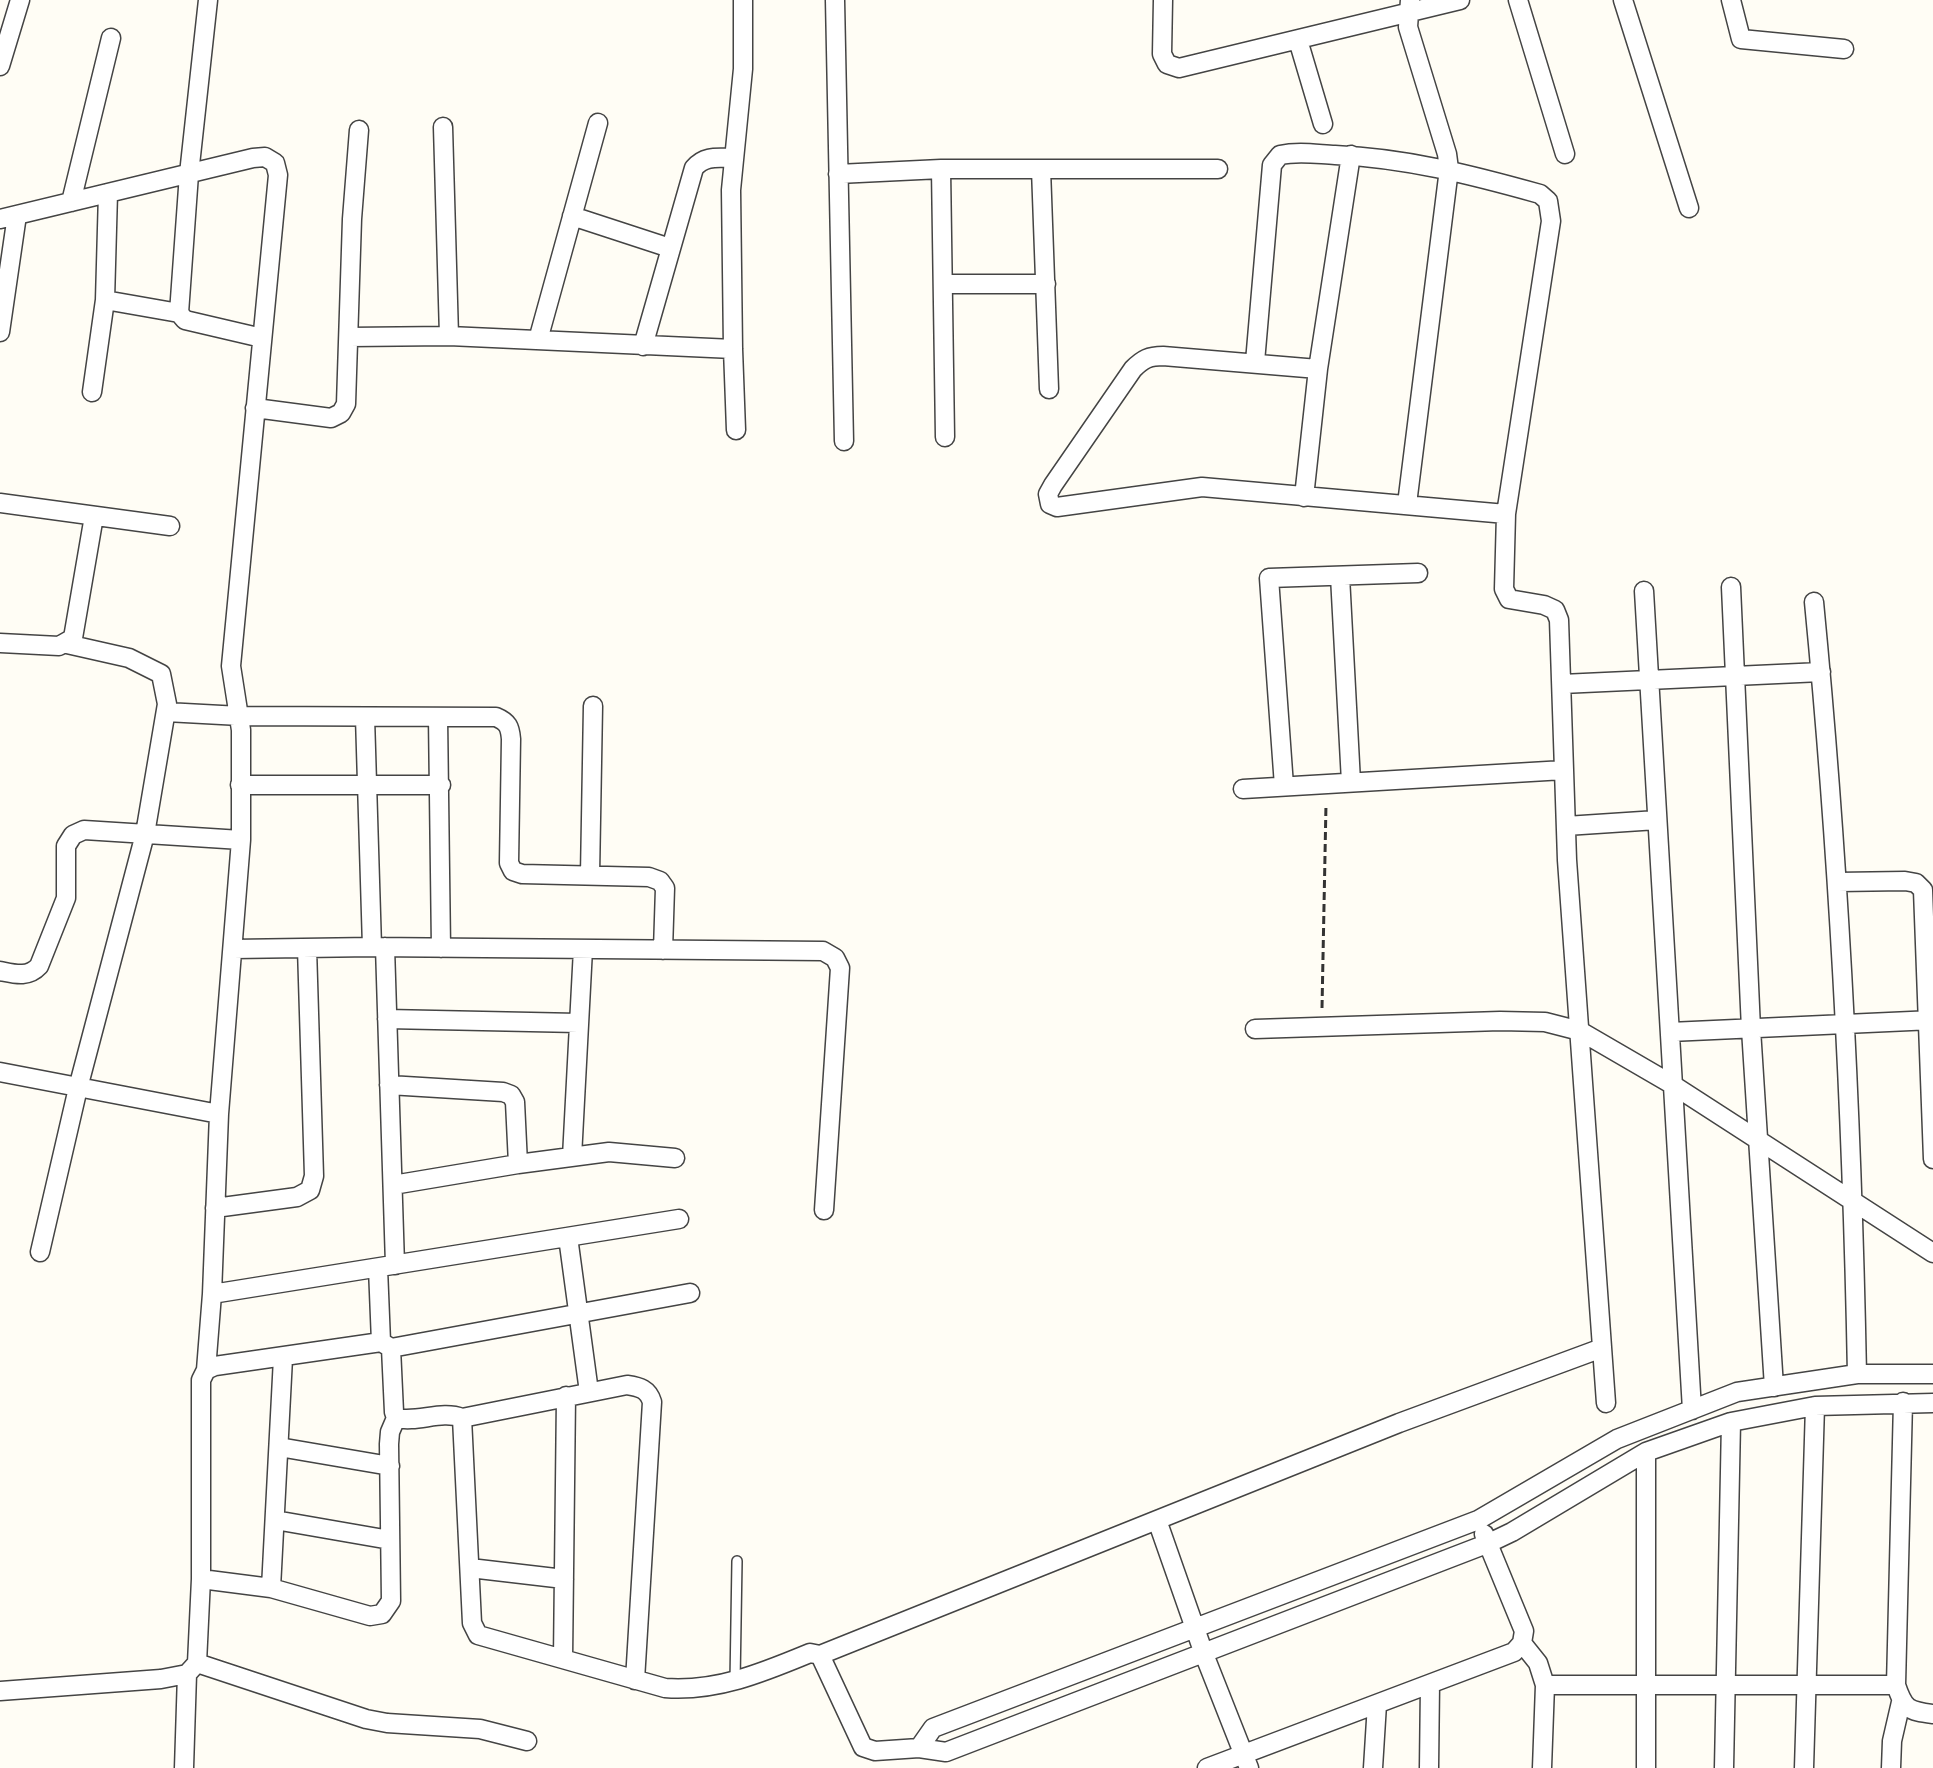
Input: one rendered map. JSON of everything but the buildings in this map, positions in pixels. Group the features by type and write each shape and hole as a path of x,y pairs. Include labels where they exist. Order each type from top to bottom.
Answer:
{"street":[{"path":"0,66 20,0"},
{"path":"179,313 189,174 208,0"},
{"path":"736,430 733,158 743,69 743,0"},
{"path":"835,0 844,441"},
{"path":"1163,0 1162,54 1167,64 1179,68 1298,40 1409,6 1460,0"},
{"path":"1518,0 1565,154"},
{"path":"1623,0 1689,208"},
{"path":"1731,0 1741,39 1844,49"},
{"path":"1407,504 1449,169 1408,27 1409,6"},
{"path":"71,202 111,38"},
{"path":"1298,40 1323,124"},
{"path":"538,340 598,123"},
{"path":"443,127 449,336"},
{"path":"255,408 331,418 341,413 346,404 352,219 359,130"},
{"path":"1255,362 1272,165 1280,155 1293,152 1351,155 1449,169 1540,194 1548,201 1551,209 1506,514 1504,589 1509,599 1555,610 1559,620 1566,826 1606,1403"},
{"path":"1304,497 1318,369 1351,155"},
{"path":"0,332 8,217 253,158 265,157 275,163 278,175 231,666 240,716 241,840 219,1114 212,1294 206,1370 201,1380 201,1579 184,1768"},
{"path":"643,346 694,168 708,158 733,158"},
{"path":"838,174 941,169 1218,169"},
{"path":"941,169 945,437"},
{"path":"1041,169 1049,389"},
{"path":"92,392 105,300 108,193"},
{"path":"572,216 670,248"},
{"path":"943,284 1046,284"},
{"path":"105,300 179,313 185,320 262,338"},
{"path":"349,337 449,336 733,349"},
{"path":"1318,369 1163,356 1142,360 1053,485 1048,494 1050,504 1057,507 1202,487 1506,514"},
{"path":"0,503 170,526"},
{"path":"67,644 73,638 94,516"},
{"path":"1284,786 1269,578 1418,573"},
{"path":"1340,576 1351,782"},
{"path":"1731,587 1751,1029 1774,1387"},
{"path":"1644,591 1692,1410"},
{"path":"1814,602 1838,882 1854,1203 1857,1374"},
{"path":"0,643 67,644 129,658 161,674 167,704 145,834 78,1088 40,1252"},
{"path":"1562,684 1821,672"},
{"path":"590,875 593,706"},
{"path":"166,712 240,716 496,717 506,721 510,729 509,863 513,871 522,874 649,877 660,881 665,888 663,950"},
{"path":"201,1579 271,1588 370,1616 382,1614 391,1601 390,1432 396,1418 386,1345 387,1266 393,1185 387,1019 378,947 365,717"},
{"path":"438,717 441,948"},
{"path":"1243,789 1564,770"},
{"path":"240,785 441,785"},
{"path":"1566,826 1657,820"},
{"path":"0,971 19,975 33,973 39,966 66,898 66,846 73,835 84,830 241,840"},
{"path":"1838,882 1905,881 1916,883 1923,890 1931,1020 1933,1159"},
{"path":"233,949 378,947 823,951 835,958 840,968 824,1210"},
{"path":"215,1208 297,1197 310,1190 314,1176 307,948"},
{"path":"572,1157 583,949"},
{"path":"387,1019 578,1023"},
{"path":"1670,1032 1931,1020"},
{"path":"1255,1029 1500,1021 1545,1022 1580,1031 1673,1085 1933,1253"},
{"path":"0,1072 219,1114"},
{"path":"389,1085 511,1095 515,1102 518,1164"},
{"path":"393,1185 609,1152 675,1158"},
{"path":"212,1294 679,1219"},
{"path":"568,1237 589,1392"},
{"path":"206,1370 215,1366 386,1345 690,1293"},
{"path":"462,1418 472,1623 478,1635 635,1680 679,1689 735,1682 810,1653 820,1655 1399,1423 1602,1348"},
{"path":"271,1588 283,1358"},
{"path":"919,1748 933,1728 1478,1520 1617,1439 1737,1392 1857,1374 1933,1374"},
{"path":"396,1418 405,1420 453,1414 462,1418 627,1385 639,1386 649,1393 652,1402 635,1680"},
{"path":"563,1659 566,1396"},
{"path":"1891,1768 1899,1693 1903,1402"},
{"path":"820,1655 863,1747 875,1751 919,1748 946,1752 1489,1543 1646,1452 1731,1422 1815,1406 1933,1403"},
{"path":"1804,1768 1815,1406"},
{"path":"1724,1768 1731,1422"},
{"path":"279,1447 390,1466"},
{"path":"1646,1452 1646,1768"},
{"path":"275,1520 390,1540"},
{"path":"1157,1520 1245,1761"},
{"path":"1207,1768 1245,1761 1377,1704 1514,1652 1522,1643 1524,1631 1478,1520"},
{"path":"470,1568 564,1579"},
{"path":"1522,1643 1538,1663 1545,1685 1542,1768"},
{"path":"0,1691 161,1679 192,1668 366,1719 480,1729 527,1741"},
{"path":"1429,1768 1430,1684"},
{"path":"1545,1685 1806,1685 1899,1693"},
{"path":"1899,1693 1910,1711 1933,1714"},
{"path":"1373,1768 1377,1704"}],"lane":[{"path":"735,1682 737,1561"}],"path":[{"path":"1322,1027 1326,784"}]}
